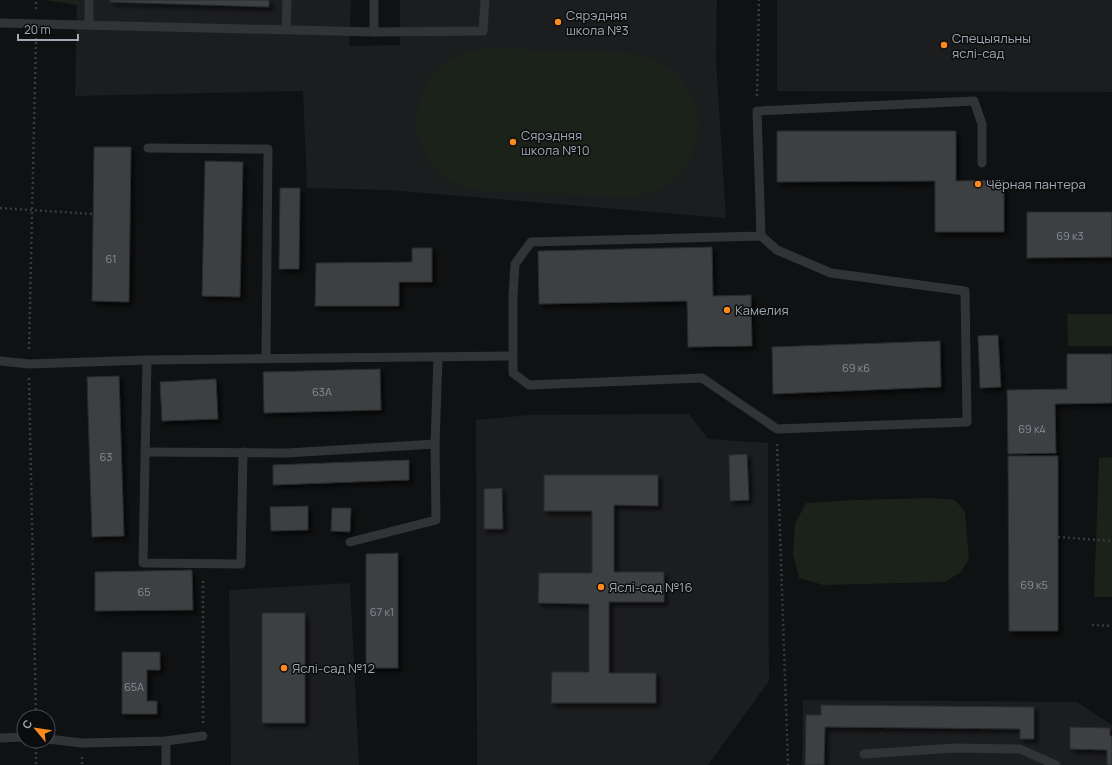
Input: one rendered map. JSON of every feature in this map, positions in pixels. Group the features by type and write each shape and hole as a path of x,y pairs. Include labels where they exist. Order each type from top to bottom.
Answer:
{"lane":[{"path":"89,0 89,24"},
{"path":"286,29 287,0"},
{"path":"374,0 374,32"},
{"path":"0,23 374,32 483,31 485,0"},
{"path":"761,236 757,111 974,101 982,124 982,163"},
{"path":"148,148 268,149 266,358"},
{"path":"761,236 777,250 831,273 965,291 967,422 777,429 702,378 529,385 512,373 512,356 513,296 516,264 531,242 761,236"},
{"path":"0,361 29,364 266,358 512,356"},
{"path":"350,542 436,520 435,444 438,357"},
{"path":"147,360 143,563 241,564 243,452"},
{"path":"145,452 287,453 435,444"},
{"path":"56,740 82,743 166,741 203,736"},
{"path":"0,738 16,737"},
{"path":"166,741 166,765"},
{"path":"864,754 955,748 1020,749 1056,765"}],"path":[{"path":"757,111 759,0"},
{"path":"0,208 93,214"},
{"path":"777,429 788,765"},
{"path":"1058,537 1112,541"},
{"path":"203,563 203,736"},
{"path":"1092,625 1112,626"},
{"path":"36,749 36,765"}],"shaded area":[{"path":"45,0 77,0 77,5"},
{"name":"Сярэдняя школа №10","path":"77,0 351,0 349,46 400,45 400,0 717,0 716,61 726,218 388,190 307,188 303,91 75,96"},
{"name":"Спецыяльны яслі-сад","path":"777,0 1112,0 1112,92 777,91"},
{"path":"487,48 631,53 661,63 682,80 694,102 698,127 693,151 680,173 658,189 628,197 470,190 444,177 427,159 418,137 417,113 424,90 438,70 459,55"},
{"path":"1067,314 1112,314 1112,346 1068,346"},
{"path":"689,414 708,439 768,443 769,681 708,765 477,765 476,420 529,415"},
{"path":"1112,457 1112,597 1094,597 1099,458"},
{"path":"932,498 955,500 965,512 969,559 960,573 944,582 823,585 799,578 793,554 795,524 806,503"},
{"path":"350,583 359,765 231,765 229,590"},
{"path":"803,700 1077,702 1112,725 1112,765 802,765"}],"building":[{"path":"110,0 269,0 269,7 110,2"},
{"path":"777,131 956,131 956,181 1004,180 1004,232 935,232 935,181 777,182"},
{"path":"94,147 131,147 129,302 92,301"},
{"path":"205,161 243,162 240,297 202,296"},
{"path":"280,188 300,188 299,269 279,269"},
{"path":"1027,212 1112,212 1112,257 1027,258"},
{"path":"712,247 713,296 751,295 752,346 688,347 687,301 539,304 538,251"},
{"path":"412,248 432,248 432,282 399,282 399,306 315,306 316,263 412,262"},
{"path":"998,335 1001,387 980,388 978,336"},
{"path":"940,341 941,387 773,394 772,347"},
{"path":"1067,354 1112,354 1112,403 1055,404 1056,453 1008,454 1007,390 1067,389"},
{"path":"380,369 381,410 264,413 263,372"},
{"path":"119,376 124,536 92,537 87,377"},
{"path":"216,379 218,419 162,421 160,382"},
{"path":"747,454 749,500 730,501 729,455"},
{"path":"1008,456 1058,456 1058,631 1009,631"},
{"path":"409,460 409,480 273,485 273,465"},
{"name":"Яслі-сад №16","path":"544,475 658,475 658,506 614,505 614,572 664,572 664,602 609,602 609,673 656,673 656,703 551,703 552,672 589,672 589,604 538,603 539,573 592,573 592,511 544,511"},
{"path":"502,488 503,529 484,529 484,489"},
{"path":"308,506 308,530 271,531 270,507"},
{"path":"332,508 351,508 350,532 331,531"},
{"path":"398,553 398,668 366,668 366,554"},
{"path":"192,570 193,610 95,611 95,572"},
{"name":"Яслі-сад №12","path":"262,613 305,613 305,723 262,723"},
{"path":"122,652 160,652 160,670 147,670 147,701 157,701 157,714 122,714"},
{"path":"821,705 1034,707 1034,739 1020,739 1020,729 825,727 824,765 805,765 806,715 821,715"},
{"path":"1070,727 1110,728 1110,736 1112,736 1112,765 1107,765 1107,750 1070,749"}],"place":[{"name":"Сярэдняя школа №3","path":"558,22"},
{"name":"Спецыяльны яслі-сад","path":"944,45"},
{"name":"Сярэдняя школа №10","path":"513,142"},
{"name":"Чёрная пантера","path":"978,184"},
{"name":"Камелия","path":"727,310"},
{"name":"Яслі-сад №16","path":"601,587"},
{"name":"Яслі-сад №12","path":"284,668"}]}
